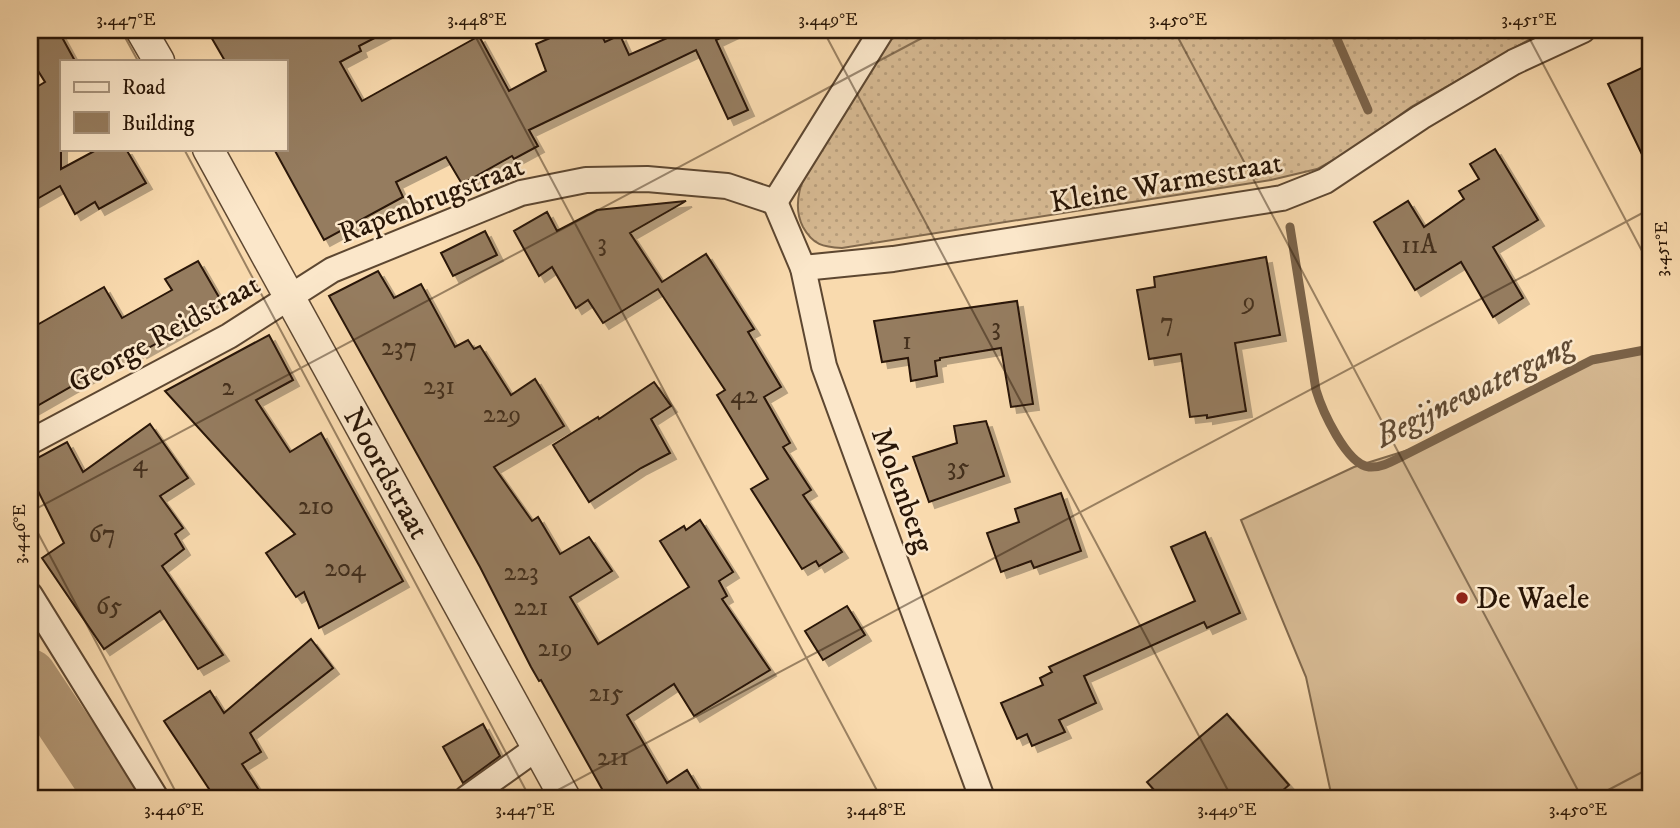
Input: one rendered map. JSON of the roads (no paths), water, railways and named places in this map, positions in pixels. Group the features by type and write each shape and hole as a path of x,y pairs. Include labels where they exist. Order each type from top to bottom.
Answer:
{"street":[{"path":"141,30 158,60"},
{"path":"775,202 881,30"},
{"name":"Kleine Warmestraat","path":"803,268 892,259 1282,198 1325,181 1421,117 1503,69 1583,30"},
{"name":"Noordstraat","path":"209,150 565,798"},
{"name":"Rapenbrugstraat","path":"291,299 332,271 416,234 522,193 586,180 647,179 727,186 775,202"},
{"name":"Molenberg","path":"775,202 803,268 824,366 982,798"},
{"name":"George Reidstraat","path":"30,442 229,336 291,299"},
{"path":"30,595 156,798"},
{"path":"467,798 537,748"}],"waterway":[{"name":"Begijnewatergang","path":"1333,30 1368,110"},
{"name":"Begijnewatergang","path":"1290,227 1316,390 1336,435 1360,464 1373,467 1393,461 1592,360 1650,349"},
{"path":"30,675 112,798"}],"place":[{"name":"De Waele","path":"1462,598"}]}
